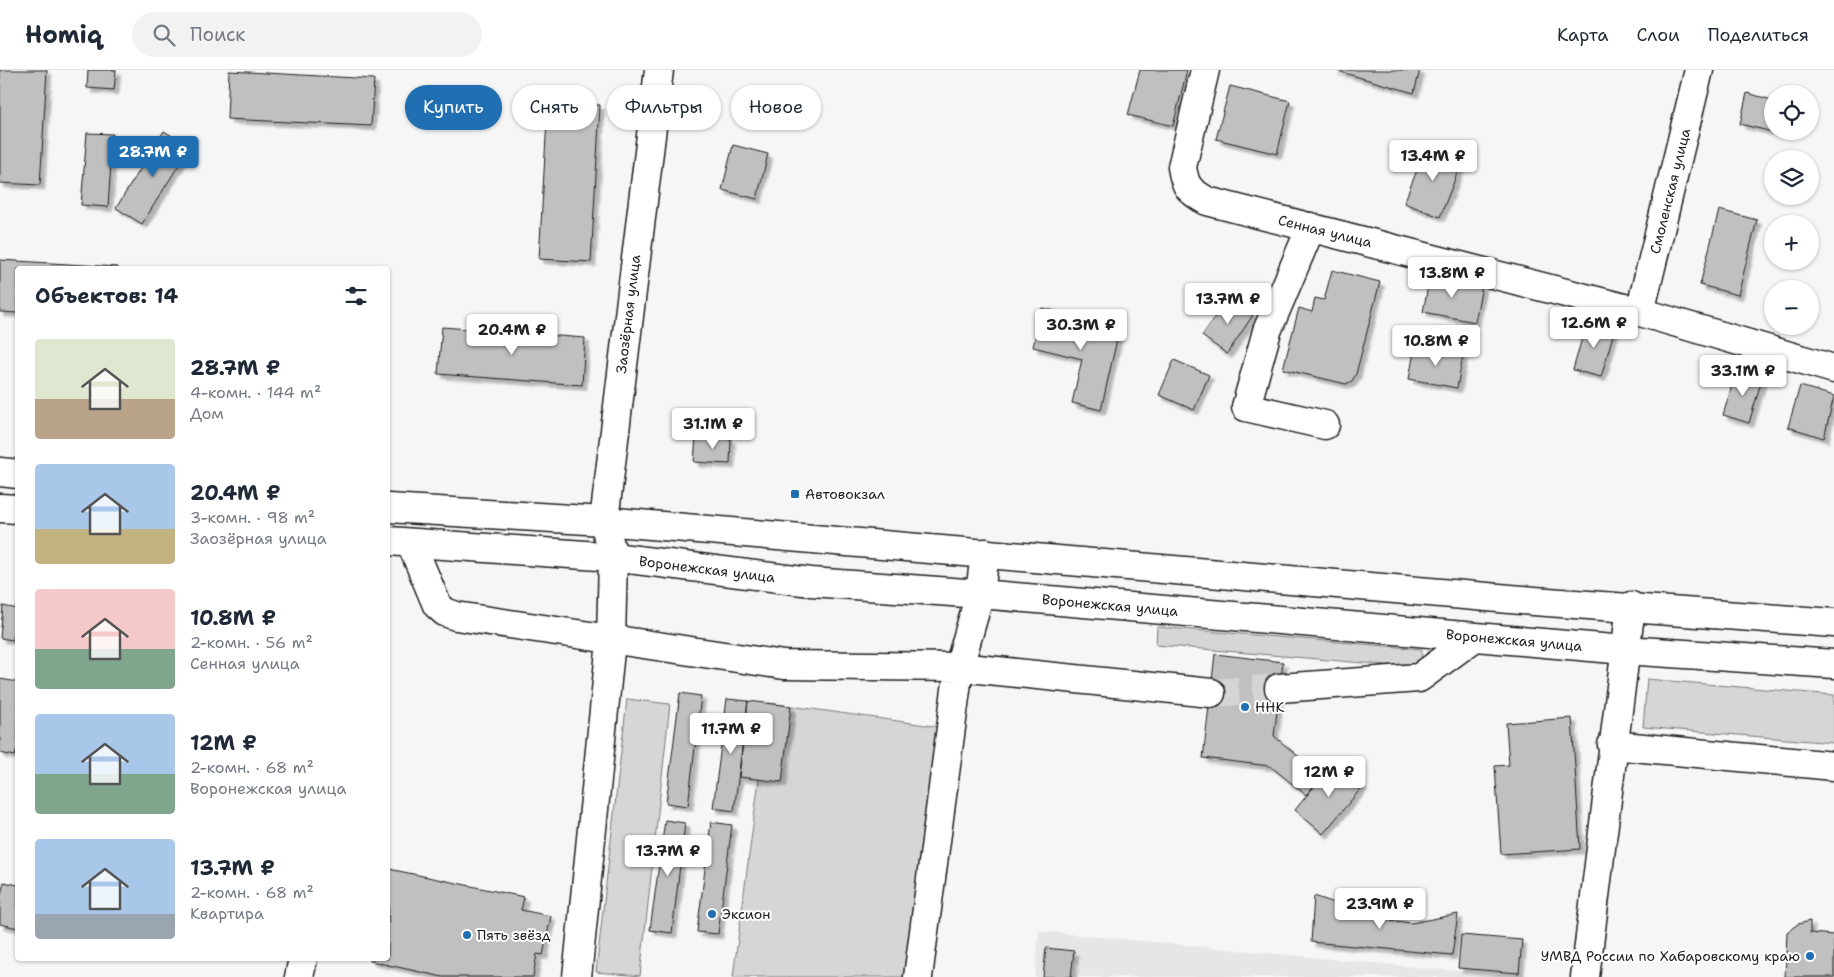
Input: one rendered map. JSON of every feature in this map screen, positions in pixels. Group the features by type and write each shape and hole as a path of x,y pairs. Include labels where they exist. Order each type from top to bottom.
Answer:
{"main road":[{"name":"Заозёрная улица","path":"577,977 611,641 613,557 604,521 659,70"},
{"name":"Сенная улица","path":"1205,70 1182,167 1185,183 1193,193 1207,201 1640,312 1834,369"},
{"name":"Смоленская улица","path":"1640,312 1700,70"},
{"path":"1311,227 1267,331 1246,407 1325,425"},
{"path":"0,472 15,474"},
{"path":"0,508 15,509"},
{"path":"390,508 604,521 1534,601 1631,606 1834,623"},
{"path":"394,545 437,605 445,612 456,616 611,641 784,665 960,667 1210,693"},
{"name":"Воронежская улица","path":"394,545 613,557 811,582 980,594 1625,650 1834,664"},
{"path":"918,977 960,667 980,594 985,553"},
{"path":"1585,977 1612,745 1631,606"},
{"path":"1280,688 1419,678 1474,637"},
{"path":"1612,745 1834,766"},
{"path":"299,977 303,961"}],"shaded area":[{"path":"1157,627 1422,649 1421,668 1156,645"},
{"path":"1647,679 1834,695 1834,743 1643,727"},
{"path":"627,699 670,704 640,976 596,972"},
{"path":"769,703 940,727 907,977 733,977"},
{"path":"1039,931 1518,977 1035,977"}],"building":[{"path":"0,70 47,70 40,185 0,183"},
{"path":"88,70 116,70 114,90 87,88"},
{"path":"1140,70 1187,70 1173,126 1128,115"},
{"path":"1334,70 1420,70 1414,93"},
{"path":"229,71 374,79 371,126 227,119"},
{"path":"1230,86 1290,101 1277,154 1216,139"},
{"path":"1747,93 1764,98 1764,130 1740,124"},
{"path":"597,105 600,105 591,262 539,259 546,130 597,130"},
{"path":"164,131 190,147 142,224 116,208"},
{"path":"87,133 113,134 108,207 81,205"},
{"path":"733,145 768,154 757,199 722,190"},
{"path":"1426,147 1462,161 1440,217 1404,203"},
{"path":"1719,210 1757,220 1738,295 1700,285"},
{"path":"0,260 101,266 15,266 15,313 0,312"},
{"path":"1332,270 1380,282 1356,374 1352,381 1346,384 1283,369 1299,308 1312,312 1315,298 1324,300"},
{"path":"1430,276 1482,286 1475,322 1423,312"},
{"path":"1228,297 1253,315 1227,354 1202,336"},
{"path":"1042,308 1120,326 1101,410 1072,403 1082,359 1033,347"},
{"path":"1587,320 1615,328 1601,377 1573,370"},
{"path":"442,327 585,338 582,385 438,374"},
{"path":"1415,346 1463,355 1457,388 1409,379"},
{"path":"1174,360 1209,375 1194,410 1159,395"},
{"path":"1736,372 1762,379 1749,423 1723,415"},
{"path":"1800,386 1834,396 1824,438 1788,427"},
{"path":"696,436 731,439 730,464 694,462"},
{"path":"3,606 15,608 13,640 0,638"},
{"path":"1215,654 1283,662 1274,736 1322,776 1306,795 1270,766 1203,758"},
{"path":"0,679 15,682 15,756 0,753"},
{"path":"680,693 701,696 688,806 666,803"},
{"path":"727,699 748,701 734,811 713,808"},
{"path":"748,701 791,706 782,782 739,777"},
{"path":"1572,718 1580,849 1501,854 1495,766 1509,765 1506,723"},
{"path":"1334,762 1363,786 1323,834 1295,810"},
{"path":"665,820 685,823 672,933 650,930"},
{"path":"711,822 732,825 718,934 697,932"},
{"name":"Пять звёзд","path":"390,869 524,897 521,910 551,916 543,955 537,954 533,977 443,977 370,961 390,961"},
{"path":"4,882 15,884 15,927 0,924 0,899"},
{"path":"1314,896 1382,919 1411,923 1458,914 1452,955 1311,942"},
{"name":"УМВД России по Хабаровскому краю","path":"1810,921 1810,933 1834,935 1834,977 1785,977 1787,932 1798,924"},
{"path":"1461,935 1522,940 1519,973 1458,968"},
{"path":"1046,948 1074,951 1071,977 1043,977"}],"tunnel":[{"path":"1211,693 1279,688"}],"place":[{"name":"Автовокзал","path":"795,494"},
{"name":"ННК","path":"1245,707"},
{"name":"Эксион","path":"712,914"},
{"name":"Пять звёзд","path":"467,935"},
{"name":"УМВД России по Хабаровскому краю","path":"1810,956"}]}
